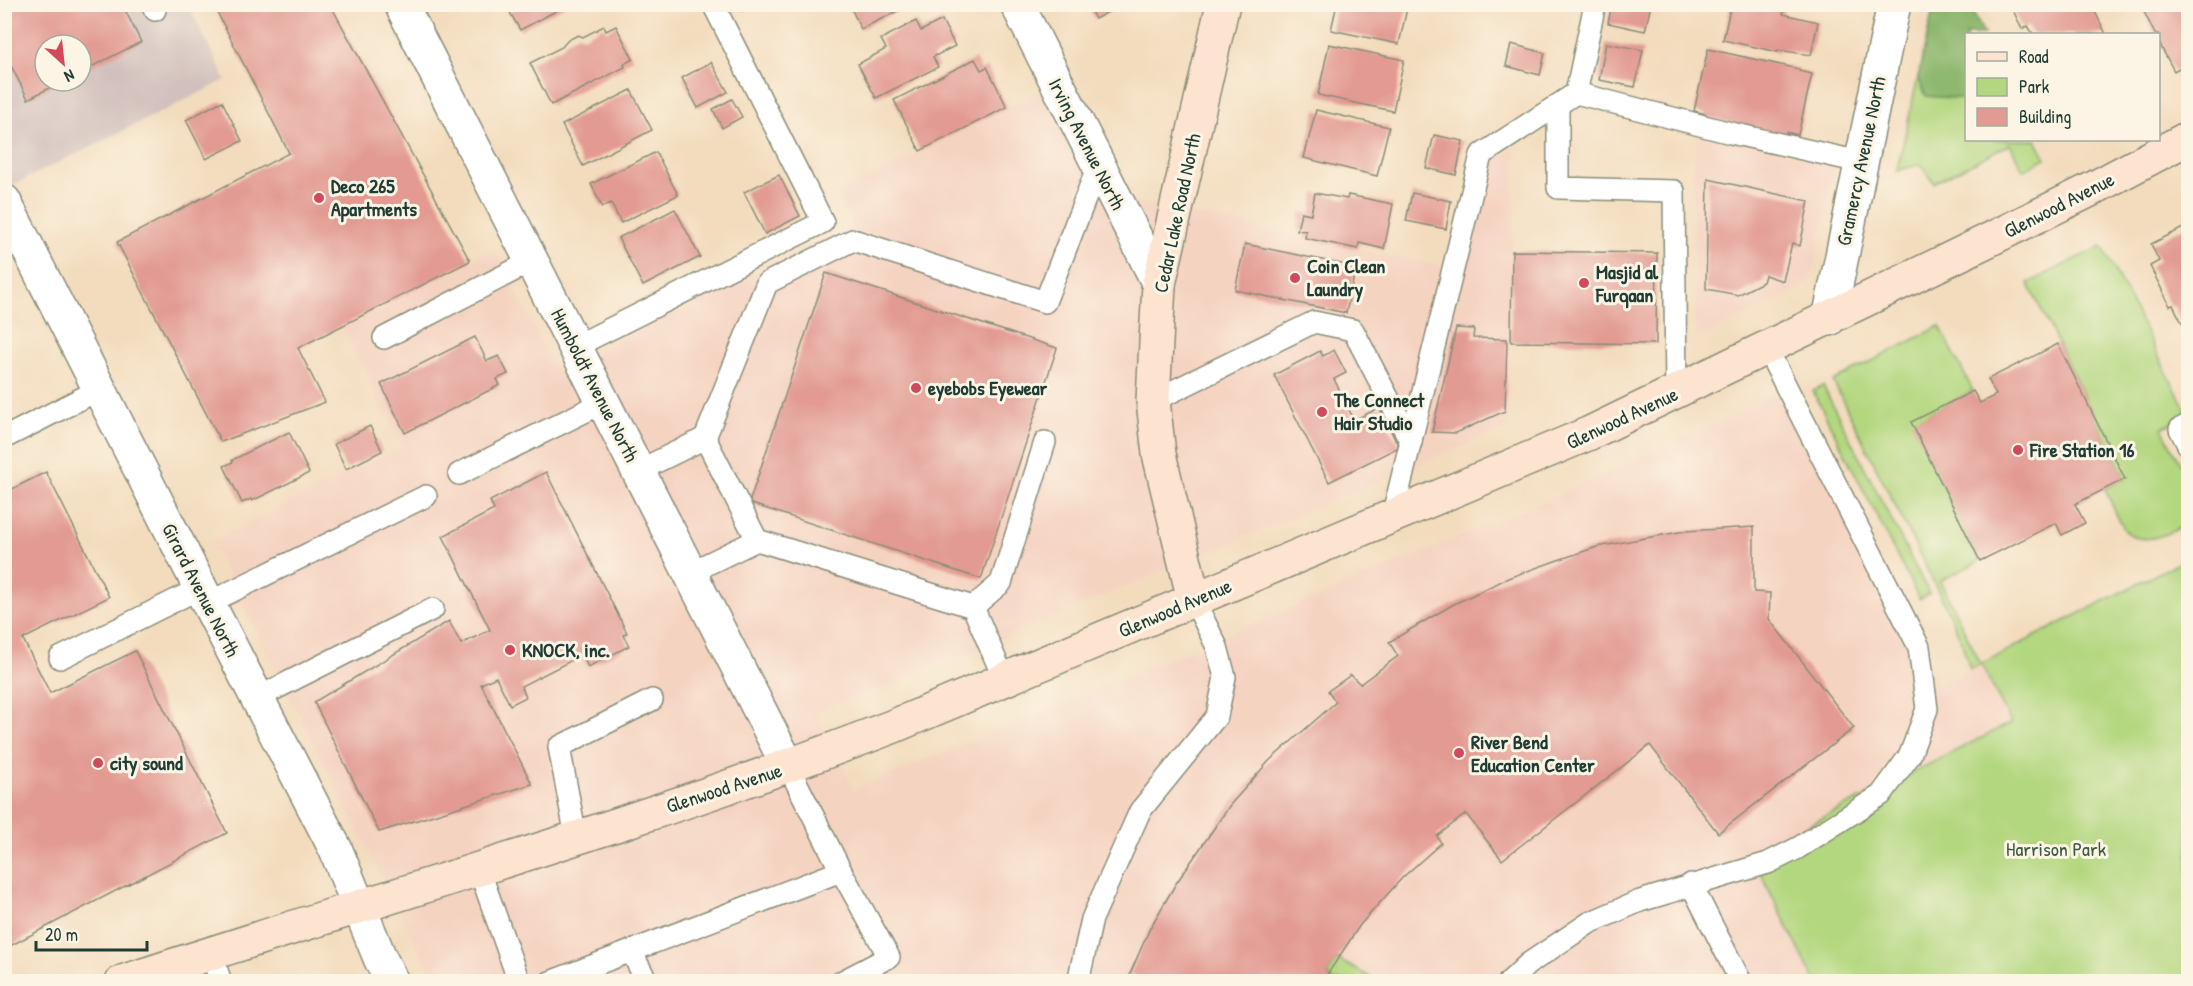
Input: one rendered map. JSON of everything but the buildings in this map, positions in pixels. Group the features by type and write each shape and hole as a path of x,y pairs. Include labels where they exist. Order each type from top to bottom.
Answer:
{"street":[{"name":"Humboldt Avenue North","path":"401,4 788,766"},
{"name":"Irving Avenue North","path":"1017,4 1159,284"},
{"name":"Cedar Lake Road North","path":"1194,600 1159,454 1153,401 1159,284 1223,4"},
{"name":"Gramercy Avenue North","path":"1829,319 1894,4"},
{"name":"Glenwood Avenue","path":"122,981 216,967 358,906 478,869 788,766 894,726 1590,433 1829,319 2088,191 2188,138"},
{"name":"Girard Avenue North","path":"9,219 100,389 335,848 392,981"}],"lane":[{"path":"576,346 822,222 713,4"},
{"path":"1392,518 1481,155 1576,93 1595,4"},
{"path":"1576,93 1731,133 1860,162"},
{"path":"1558,105 1558,188 1674,191 1676,393"},
{"path":"638,471 705,438 767,283 853,240 1045,302 1098,166"},
{"path":"384,338 532,261"},
{"path":"1153,401 1314,322 1353,330 1411,442"},
{"path":"1509,981 1528,964 1589,922 1640,901 1768,863 1798,848 1881,795 1910,755 1927,708 1919,647 1767,349"},
{"path":"4,438 100,389"},
{"path":"459,474 604,402"},
{"path":"2188,425 2180,429 2188,446"},
{"path":"705,438 757,540"},
{"path":"973,608 1001,583 1045,442"},
{"path":"60,658 426,496"},
{"path":"689,573 757,540 973,608 1004,679"},
{"path":"1078,981 1092,919 1140,811 1217,716 1225,676 1218,647 1194,600"},
{"path":"257,698 433,609"},
{"path":"576,837 559,747 652,700"},
{"path":"788,766 889,957 841,981"},
{"path":"478,869 519,981"},
{"path":"550,981 841,870"},
{"path":"1692,884 1741,981"},
{"path":"631,951 647,981"}],"shaded area":[{"path":"5,5 188,5 226,80 5,189"},
{"path":"1040,91 1094,193 1467,272 1488,176 1495,161 1515,145 1508,427 950,660 816,712 854,789 1151,667 1558,495 1787,388 1938,685 1981,664 2011,723 1752,854 1815,981 435,981 211,542 402,446 342,326 494,249 557,372 853,225 837,194"},
{"path":"1697,132 1836,164 1812,277 1806,285 1696,340 1692,175"}],"green space":[{"path":"1934,5 1969,5 1983,33 1965,33 1965,99 1926,96 1918,77"},
{"path":"1918,77 1926,96 1965,99 1965,141 2037,141 2046,158 2023,170 2010,144 1934,183 1921,164 1897,171"},
{"path":"2102,246 2188,414 2162,428 2188,480 2188,524 2149,539 2133,536 2126,531 2117,517 2105,489 2125,479 2028,283"},
{"path":"1940,326 1973,391 1912,422 1980,561 1940,581 1981,664 1970,669 1961,640 1943,601 1833,381"},
{"path":"1823,386 1929,594 1919,599 1813,391"},
{"name":"Harrison Park","path":"2188,558 2188,981 1815,981 1751,854 2011,723 1981,664"},
{"path":"1337,959 1377,981 1332,981 1327,975"}],"place":[{"name":"Deco 265 Apartments","path":"319,198"},
{"name":"Coin Clean Laundry","path":"1295,278"},
{"name":"Masjid al Furqaan","path":"1584,283"},
{"name":"eyebobs Eyewear","path":"916,388"},
{"name":"The Connect Hair Studio","path":"1322,412"},
{"name":"Fire Station 16","path":"2018,450"},
{"name":"KNOCK, inc.","path":"510,650"},
{"name":"River Bend Education Center","path":"1459,753"},
{"name":"city sound","path":"98,763"}]}
